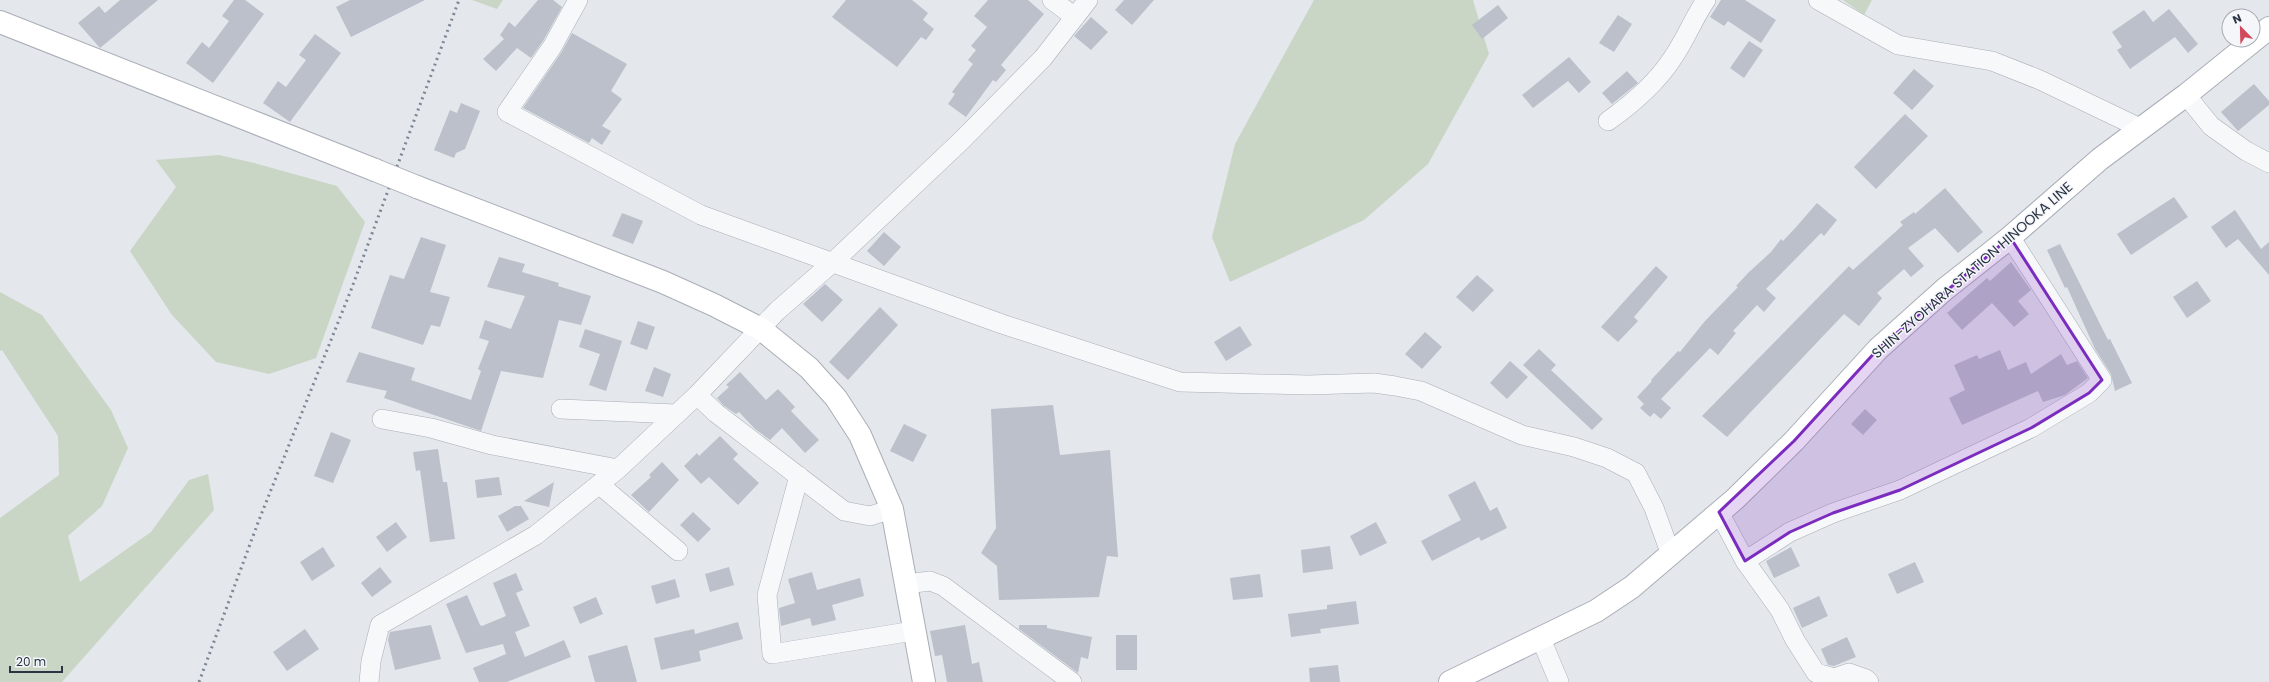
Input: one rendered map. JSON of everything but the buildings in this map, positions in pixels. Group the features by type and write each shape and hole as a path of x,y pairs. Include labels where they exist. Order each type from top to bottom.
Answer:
{"street":[{"path":"578,0 552,47 507,112 701,215 1002,324 1180,382 1308,385 1374,383 1421,391 1522,435 1574,446 1607,458 1636,473 1654,508 1671,555"},
{"path":"1052,0 1075,17"},
{"path":"369,682 371,661 380,625 536,535 600,485 697,395 718,371 761,329 777,311 832,263 978,124 1043,58 1088,0"},
{"path":"1608,121 1638,99 1672,59 1693,20 1706,0"},
{"path":"1818,0 1898,45 1992,61 2040,80 2140,128"},
{"path":"0,22 417,187 663,282 761,329 808,368 836,398 860,435 892,509 913,631 924,682"},
{"name":"SHIN-ZYOHARA STATION HINOOKA LINE","path":"1450,682 1540,639 1608,603 1632,587 1671,555 1735,498 1794,441 1878,349 1945,290 2010,237 2100,159 2140,128 2186,96 2269,28"},
{"path":"2186,96 2211,126 2246,151 2269,163"},
{"path":"1745,561 1790,532 1833,513 1900,490 2031,428 2089,393 2102,380 2010,237"},
{"path":"697,395 716,413 844,511 870,516 892,509"},
{"path":"561,409 676,414"},
{"path":"382,419 431,428 492,445 618,469"},
{"path":"798,476 767,595 772,654 913,631"},
{"path":"600,485 678,550"},
{"path":"1719,512 1745,561 1780,610 1795,640 1816,673 1834,678 1849,673 1866,679 1869,682"},
{"path":"906,584 930,581 943,586 1072,682"},
{"path":"1540,639 1559,682"}],"highlighted area":[{"path":"2010,237 2102,380 2089,393 2031,428 1900,490 1833,513 1790,532 1745,561 1719,512 1794,441 1878,349"}],"green space":[{"path":"472,0 503,0 497,9"},
{"path":"1314,0 1473,0 1489,54 1428,164 1364,220 1230,282 1212,237 1235,144"},
{"path":"1843,0 1872,0 1864,15"},
{"path":"219,155 337,186 365,222 316,358 269,374 216,362 172,315 130,251 176,187 156,160"},
{"path":"0,292 42,315 111,410 128,448 102,506 68,536 80,582 151,532 189,480 208,474 214,510 62,682 0,682 0,518 59,475 58,436 2,350 0,351"}],"railway":[{"path":"199,682 259,520 351,290 459,0"}]}
